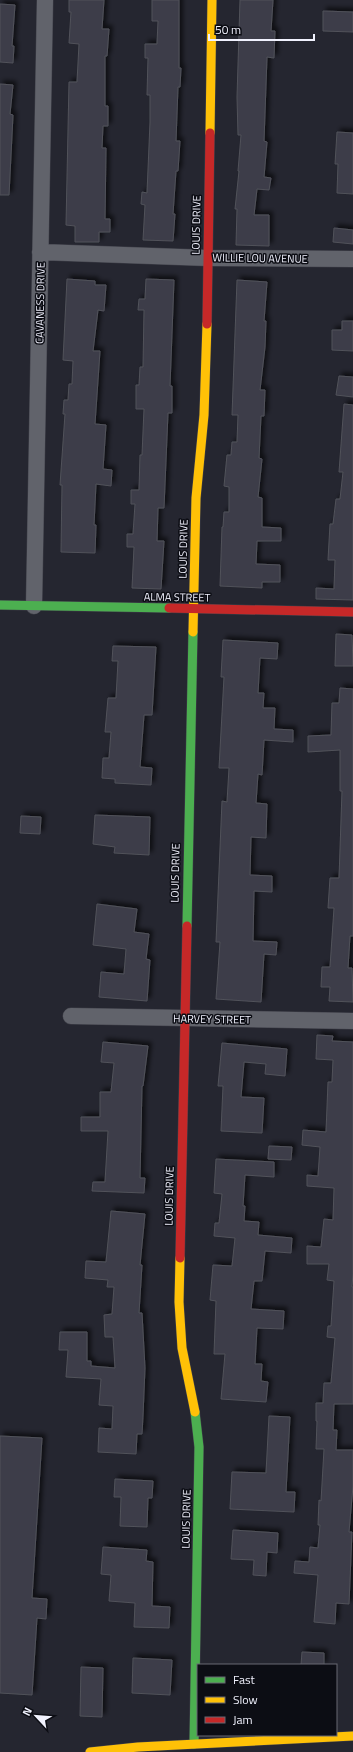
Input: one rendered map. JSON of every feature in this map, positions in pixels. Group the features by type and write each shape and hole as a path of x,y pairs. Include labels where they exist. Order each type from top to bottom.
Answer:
{"street":[{"name":"CAVANESS DRIVE","path":"34,606 43,252 45,0"},
{"name":"LOUIS DRIVE","path":"194,1744 199,1447 198,1423 182,1348 179,1302 196,498 204,416 206,377 212,0"},
{"name":"WILLIE LOU AVENUE","path":"43,252 208,258 353,259"},
{"name":"ALMA STREET","path":"0,605 353,612"},
{"name":"HARVEY STREET","path":"71,1016 353,1021"},
{"path":"90,1752 138,1747 353,1736"}],"building":[{"path":"69,0 104,0 102,29 109,29 107,56 105,56 105,106 108,106 108,126 103,126 102,148 106,148 105,219 110,219 110,232 99,232 99,242 75,242 75,226 66,225 69,82 77,82 79,44 69,43 71,12 69,12"},
{"path":"152,0 179,0 179,68 181,68 180,87 178,87 176,141 180,141 178,171 176,171 173,241 143,240 145,205 141,204 142,192 147,193 150,122 150,95 147,95 148,58 145,58 145,44 157,44 158,21 152,21"},
{"path":"240,0 273,0 271,31 275,31 274,58 267,57 264,141 267,142 264,177 271,178 269,190 257,189 254,215 269,215 269,246 236,245 237,209 235,209 241,135 238,135 237,97"},
{"path":"0,4 15,5 12,46 14,46 13,63 0,62"},
{"path":"323,11 353,12 353,32 323,31"},
{"path":"0,84 13,85 10,114 13,115 9,195 0,195"},
{"path":"337,132 353,133 353,194 337,193 338,164 335,164"},
{"path":"334,228 353,230 353,244 333,242"},
{"path":"67,279 95,281 95,285 106,285 104,311 98,310 93,351 100,351 95,424 106,425 103,469 112,470 111,486 96,484 94,525 96,525 95,553 61,552 62,485 60,485 65,414 63,414 64,400 68,400 69,384 72,384 73,361 63,360"},
{"path":"146,279 174,280 170,386 172,386 172,413 168,413 164,508 158,508 157,541 164,541 161,589 132,588 134,547 127,547 127,534 133,534 135,504 131,504 131,490 139,490 140,455 142,455 144,409 136,409 136,385 139,385 140,367 143,367 144,310 138,310 139,299 145,299"},
{"path":"237,280 267,282 264,321 266,321 265,347 260,390 265,390 264,416 261,416 259,458 262,459 258,497 262,498 262,527 281,528 281,541 257,541 256,564 280,565 280,582 262,582 262,588 220,586 222,527 224,512 229,512 229,487 224,486 227,455 231,455 232,442 237,442 238,415 232,415"},
{"path":"342,321 353,321 353,351 332,350 332,330 342,330"},
{"path":"339,376 353,377 353,397 336,395"},
{"path":"344,404 353,405 353,600 316,599 316,588 334,589 335,560 328,560 330,524 333,524 336,499 340,499 343,472 339,472"},
{"path":"336,634 352,635 353,666 335,666"},
{"path":"223,640 278,643 277,659 260,658 258,693 264,693 263,708 275,708 274,729 293,730 293,742 264,740 262,775 258,774 256,803 267,804 266,838 251,837 250,875 272,876 272,892 254,891 253,941 277,942 276,955 264,954 261,1002 216,999 220,942 216,942 222,801 227,802 229,768 219,768 224,677 221,677"},
{"path":"113,646 156,647 152,715 144,715 140,767 152,768 151,785 115,783 115,779 102,778 103,758 109,758 111,732 105,732 108,698 116,698 118,661 112,661"},
{"path":"340,688 353,689 353,936 350,936 348,968 352,968 353,1002 329,1001 330,987 321,987 322,967 330,967 334,908 328,908 330,878 339,878 342,791 340,791 340,750 308,752 308,736 331,735 332,703 339,703"},
{"path":"95,815 150,817 149,855 114,853 115,847 93,844"},
{"path":"21,816 41,817 40,834 20,833"},
{"path":"97,904 137,909 134,932 149,934 146,959 150,960 147,1001 99,997 101,972 124,974 126,949 93,945"},
{"path":"317,1035 333,1036 332,1041 353,1042 353,1404 334,1404 333,1430 337,1430 336,1450 353,1450 353,1486 349,1532 352,1532 349,1604 336,1603 335,1624 314,1622 318,1575 294,1573 295,1561 309,1562 310,1547 318,1548 320,1525 318,1525 319,1500 321,1501 324,1449 316,1449 316,1403 323,1403 324,1383 331,1383 335,1338 327,1337 328,1326 331,1326 334,1281 327,1280 329,1264 307,1264 307,1246 321,1247 324,1219 333,1220 334,1188 307,1186 307,1175 318,1176 320,1147 302,1145 303,1130 326,1132 328,1082 332,1082 333,1060 316,1059"},
{"path":"103,1042 148,1046 142,1086 140,1178 145,1178 144,1193 92,1191 93,1182 105,1182 108,1131 81,1131 81,1117 100,1117 100,1092 111,1092 114,1063 101,1062"},
{"path":"222,1043 287,1049 285,1076 265,1074 266,1064 244,1062 241,1097 264,1098 262,1133 221,1131 223,1086 218,1086"},
{"path":"269,1146 292,1147 291,1160 268,1159"},
{"path":"216,1159 274,1162 274,1177 245,1175 243,1206 245,1206 244,1221 259,1222 258,1235 292,1238 291,1253 265,1251 262,1281 254,1281 251,1309 284,1311 283,1329 257,1328 255,1364 262,1364 261,1381 268,1382 266,1402 221,1399 225,1354 214,1354 216,1301 210,1300 213,1265 232,1266 235,1238 214,1236 215,1223 219,1223 222,1194 214,1193"},
{"path":"111,1211 145,1214 140,1265 142,1265 139,1313 142,1313 145,1368 142,1434 137,1434 136,1454 98,1452 99,1428 112,1429 113,1406 99,1405 101,1379 66,1377 68,1350 59,1350 60,1332 87,1332 87,1361 91,1361 91,1366 115,1368 113,1337 105,1337 104,1315 112,1314 114,1287 107,1287 108,1280 85,1278 86,1261 106,1262"},
{"path":"269,1416 290,1417 286,1492 295,1492 294,1512 230,1509 232,1472 266,1473"},
{"path":"0,1436 42,1438 32,1598 47,1599 46,1619 37,1618 32,1695 0,1693"},
{"path":"115,1479 153,1481 152,1498 148,1498 147,1527 120,1526 121,1497 114,1497"},
{"path":"233,1530 278,1533 277,1553 267,1552 266,1576 253,1575 254,1560 231,1559"},
{"path":"103,1547 147,1550 146,1561 153,1562 152,1606 170,1607 169,1628 134,1627 135,1603 109,1601 111,1575 101,1574"},
{"path":"302,1652 324,1653 324,1664 301,1664"},
{"path":"133,1658 172,1660 170,1695 132,1693"},
{"path":"81,1667 103,1668 102,1717 80,1716"}],"traffic: fast":[{"path":"0,605 169,608"},
{"path":"187,926 193,632"},
{"path":"194,1744 199,1447 195,1412"}],"traffic: slow":[{"path":"210,133 212,0"},
{"path":"193,632 196,498 204,415 207,324"},
{"path":"180,1258 179,1302 182,1348 195,1412"},
{"path":"90,1752 138,1747 353,1736"}],"traffic: jam":[{"path":"207,324 210,133"},
{"path":"169,608 353,612"},
{"path":"180,1258 187,926"}]}
